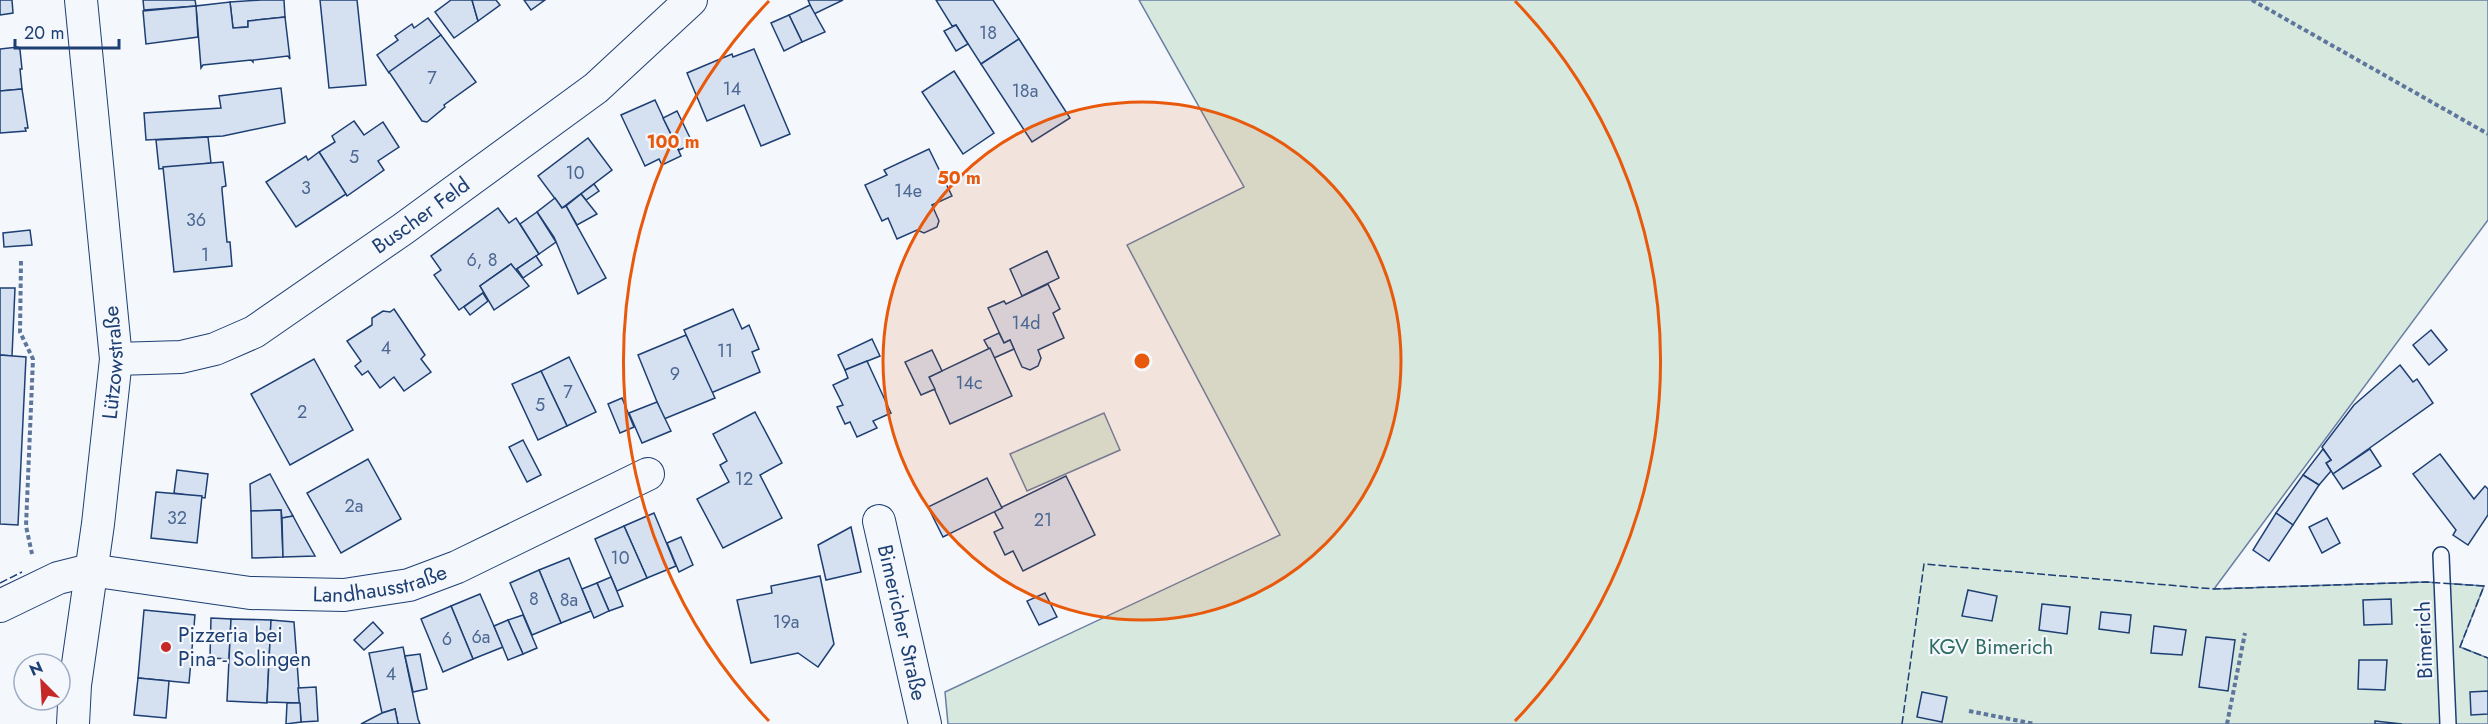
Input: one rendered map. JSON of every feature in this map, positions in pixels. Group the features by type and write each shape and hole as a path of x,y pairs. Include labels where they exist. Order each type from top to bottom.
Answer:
{"street":[{"name":"Lützowstraße","path":"73,724 75,685 98,524 116,359 81,0"},
{"name":"Buscher Feld","path":"116,359 181,357 214,350 254,332 404,229 596,88 691,0"},
{"name":"Landhausstraße","path":"90,570 250,593 344,595 409,585 457,567 648,474"},
{"name":"Bimericher Straße","path":"879,521 925,724"},
{"path":"0,606 58,578 90,570"}],"lane":[{"name":"Bimerich","path":"2441,555 2448,724"}],"path":[{"path":"2252,0 2488,134"},
{"path":"21,261 20,332 33,359 26,526 33,558"},
{"path":"2227,724 2245,633"},
{"path":"1970,711 2035,724"}],"green space":[{"name":"KGV Bimerich","path":"1139,0 2488,0 2488,220 2214,589 2426,582 2484,586 2460,647 2488,658 2488,724 948,724 945,692 1280,535 1127,245 1244,187"},
{"path":"1104,413 1120,450 1027,491 1010,454"}],"building":[{"path":"0,0 12,0 13,13 0,15"},
{"path":"143,0 195,0 196,6 144,10"},
{"path":"284,0 285,17 248,21 248,27 233,28 230,2"},
{"path":"320,0 357,0 366,85 329,88"},
{"path":"451,0 472,0 478,21 454,38 435,12"},
{"path":"472,0 496,0 500,5 478,21"},
{"path":"524,0 545,0 531,10"},
{"path":"808,0 843,0 814,14"},
{"path":"936,0 993,0 1019,39 981,64 956,25 952,26"},
{"path":"230,2 233,28 248,27 248,21 285,17 290,59 288,56 253,60 253,62 251,60 203,65 201,68 196,6"},
{"path":"810,5 825,32 802,42 789,15"},
{"path":"196,6 198,37 146,44 143,11"},
{"path":"789,15 802,42 784,51 771,23"},
{"path":"428,18 441,35 389,73 377,55 398,40 395,36 412,24 414,28"},
{"path":"956,25 968,44 956,51 944,31"},
{"path":"441,35 476,82 444,105 445,107 427,122 422,121 389,72"},
{"path":"1019,39 1070,118 1032,142 981,64"},
{"path":"18,47 22,69 20,69 22,89 0,91 0,49"},
{"path":"754,49 790,134 761,146 744,105 707,121 687,73 732,54 733,57"},
{"path":"954,71 994,133 963,154 922,92"},
{"path":"281,88 285,123 223,136 146,140 144,113 221,108 219,96"},
{"path":"22,89 28,128 25,128 26,131 0,133 0,91"},
{"path":"655,100 681,156 662,165 659,159 645,166 621,115"},
{"path":"677,111 693,144 679,150 663,118"},
{"path":"354,121 364,135 383,122 399,147 378,161 384,170 347,196 319,152 335,142 332,136"},
{"path":"208,137 211,163 159,169 156,140"},
{"path":"588,138 612,170 562,208 538,176"},
{"path":"929,149 952,196 932,205 939,221 937,227 924,233 917,230 897,239 888,218 882,221 865,185 887,175 884,170"},
{"path":"319,152 346,194 296,227 266,182 306,156 308,160"},
{"path":"223,162 226,186 222,187 222,190 227,242 230,242 232,266 174,272 163,167"},
{"path":"594,184 599,191 586,200 581,194"},
{"path":"581,194 597,214 577,225 566,206"},
{"path":"555,198 562,208 566,206 606,278 578,294 554,237 537,212"},
{"path":"498,208 509,223 516,218 539,254 515,270 511,264 480,286 484,292 459,310 434,275 441,270 431,256"},
{"path":"537,212 556,242 539,254 520,224"},
{"path":"30,230 32,245 4,247 3,233"},
{"path":"1047,251 1059,278 1022,296 1010,269"},
{"path":"536,256 542,265 523,278 517,269"},
{"path":"511,264 529,286 494,310 480,286"},
{"path":"1048,284 1060,309 1053,313 1064,338 1038,350 1041,358 1038,366 1030,370 1022,367 1010,340 1004,343 988,308 1004,301 1006,304"},
{"path":"0,288 15,288 12,356 0,355"},
{"path":"483,293 488,301 470,315 464,307"},
{"path":"394,309 425,355 421,359 431,372 404,391 394,377 380,388 368,371 362,375 355,366 361,361 347,341 372,325 372,318 383,311 390,312"},
{"path":"733,309 742,329 749,325 759,349 752,352 760,372 711,393 684,330"},
{"path":"2431,330 2447,350 2429,365 2413,345"},
{"path":"999,333 1004,343 1010,340 1014,349 994,358 984,340"},
{"path":"686,335 715,398 664,419 638,355"},
{"path":"872,339 880,356 845,370 838,355"},
{"path":"990,348 1012,396 950,424 929,377"},
{"path":"932,350 942,371 929,377 935,389 921,395 905,362"},
{"path":"0,355 26,357 18,525 0,524"},
{"path":"569,357 596,412 567,426 541,371"},
{"path":"314,359 353,430 290,465 251,394"},
{"path":"867,361 891,413 873,421 877,428 857,437 850,422 845,424 837,407 843,405 833,385 848,378 845,370"},
{"path":"2400,365 2413,382 2417,379 2433,403 2333,474 2326,463 2331,460 2322,447 2354,405"},
{"path":"541,371 567,426 538,440 512,384"},
{"path":"622,398 634,427 620,433 608,404"},
{"path":"657,402 671,431 642,443 629,413"},
{"path":"755,412 782,463 760,475 782,518 723,548 697,499 729,482 720,465 727,461 713,434"},
{"path":"523,440 541,475 527,482 509,447"},
{"path":"2323,449 2331,460 2326,463 2331,471 2319,485 2303,475"},
{"path":"2370,449 2381,466 2343,489 2333,474"},
{"path":"2440,454 2474,499 2485,486 2488,489 2488,515 2468,545 2453,535 2456,530 2413,474"},
{"path":"368,459 401,519 341,553 307,493"},
{"path":"177,470 208,474 205,498 174,493"},
{"path":"270,474 293,516 282,518 281,510 251,511 250,484"},
{"path":"2303,475 2319,485 2293,525 2276,513"},
{"path":"1066,476 1095,535 1023,571 1013,551 1005,555 994,532 1003,528 994,511"},
{"path":"987,478 1002,508 943,537 928,507"},
{"path":"156,492 202,496 197,543 151,538"},
{"path":"281,510 283,557 252,558 251,511"},
{"path":"654,513 676,566 647,578 624,526"},
{"path":"2276,513 2293,525 2269,561 2253,550"},
{"path":"293,516 315,556 283,557 282,518"},
{"path":"2327,518 2340,543 2322,553 2309,527"},
{"path":"624,526 647,578 617,591 595,539"},
{"path":"851,527 861,572 826,580 818,545"},
{"path":"681,537 693,565 679,572 667,543"},
{"path":"569,558 591,611 561,623 539,570"},
{"path":"539,570 561,623 532,635 510,583"},
{"path":"820,576 834,644 818,667 798,653 751,663 737,600 772,593 771,586"},
{"path":"611,577 623,606 609,611 597,583"},
{"path":"597,583 609,611 594,618 582,589"},
{"path":"1968,590 1997,596 1992,621 1962,616"},
{"path":"1045,593 1057,617 1039,625 1027,601"},
{"path":"480,594 503,647 473,659 451,606"},
{"path":"2391,599 2392,624 2364,625 2363,600"},
{"path":"2042,604 2070,607 2067,634 2039,630"},
{"path":"451,606 473,659 443,672 421,619"},
{"name":"Pizzeria bei Pina - Solingen","path":"144,610 195,615 189,683 138,678"},
{"path":"2101,612 2131,615 2129,633 2099,629"},
{"path":"523,615 537,648 523,654 508,620"},
{"path":"211,618 231,619 229,659 210,658"},
{"path":"231,619 271,620 267,703 227,701"},
{"path":"271,620 294,622 300,703 267,702"},
{"path":"508,620 523,654 508,660 494,626"},
{"path":"373,622 383,633 364,650 354,640"},
{"path":"2154,626 2186,630 2182,655 2151,653"},
{"path":"2206,637 2235,640 2228,691 2199,687"},
{"path":"403,647 420,724 398,724 395,709 382,713 369,653"},
{"path":"420,654 427,689 413,692 405,656"},
{"path":"2359,660 2387,660 2385,690 2358,689"},
{"path":"138,678 169,681 166,718 134,715"},
{"path":"316,687 318,721 301,722 298,688"},
{"path":"2488,691 2488,714 2471,715 2470,692"},
{"path":"1922,692 1947,697 1942,722 1917,717"},
{"path":"287,703 300,703 301,722 286,724"},
{"path":"395,709 398,724 361,724 382,713"},
{"path":"2375,721 2402,724 2375,724"}],"fence":[{"path":"1902,724 1924,564 2214,589 2426,582 2484,586 2460,647 2488,658"},
{"path":"0,583 22,572"}],"place":[{"name":"Pizzeria bei Pina - Solingen","path":"166,647"}]}
